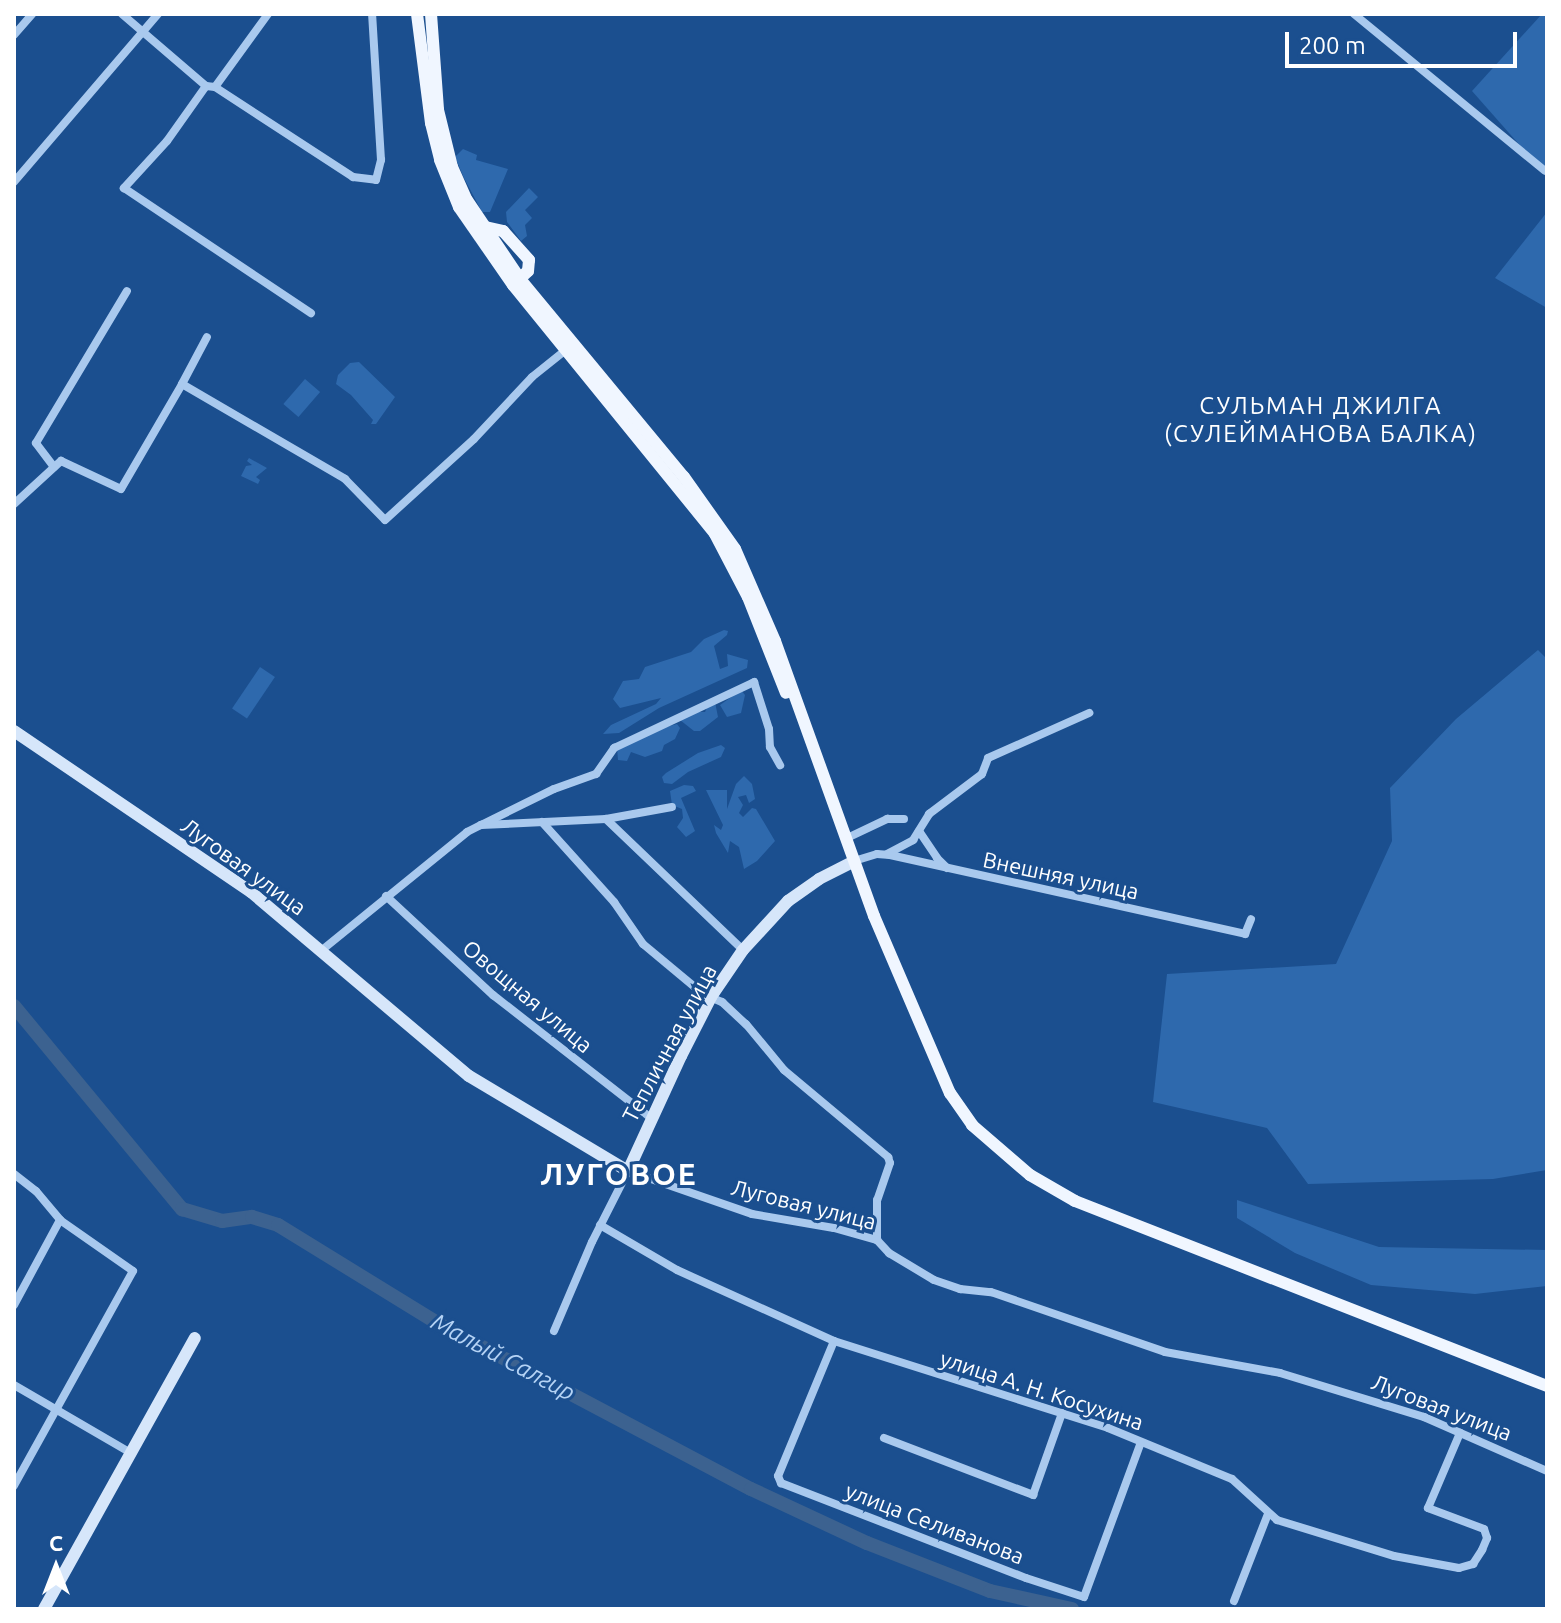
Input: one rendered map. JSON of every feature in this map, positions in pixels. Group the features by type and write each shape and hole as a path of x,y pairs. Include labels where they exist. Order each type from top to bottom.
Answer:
{"main road":[{"path":"417,14 425,94 439,159 459,207 567,349 715,534 748,597 812,748"},
{"path":"431,14 438,110 458,183 517,282 684,477 735,549 775,641 854,861 950,1093 972,1125 1030,1175 1120,1220 1547,1386"},
{"name":"Луговая улица","path":"14,731 251,892 469,1076 628,1171"},
{"name":"Тепличная улица","path":"628,1171 711,997 743,950 788,901 819,879 854,861"},
{"path":"44,1609 195,1338"}],"street":[{"path":"14,35 32,14"},
{"path":"122,14 210,86 353,177 376,180 381,160 372,14"},
{"path":"14,182 158,14"},
{"path":"1354,14 1545,171"},
{"path":"262,16 167,141 124,188 311,313"},
{"path":"54,467 36,443 127,291"},
{"path":"14,504 54,467 67,461 121,489 207,337"},
{"path":"182,384 345,479 385,520 474,439 532,377 567,349"},
{"path":"322,950 467,832 554,789 596,774 614,748 754,682 769,729 770,747 780,765"},
{"path":"884,855 909,844 929,814 982,774 988,758 1089,713"},
{"path":"481,825 606,819 672,807"},
{"path":"606,819 743,950"},
{"path":"845,839 887,819 904,819"},
{"path":"542,822 614,902 643,944 711,997 722,1002 746,1024 784,1070 888,1157 890,1163 877,1200 877,1240"},
{"path":"919,831 937,858 950,870"},
{"name":"Внешняя улица","path":"854,861 884,855 1245,934 1251,919"},
{"name":"Овощная улица","path":"386,896 493,995 651,1118"},
{"name":"Тепличная улица","path":"554,1331 600,1225 628,1171"},
{"name":"Луговая улица","path":"628,1171 752,1214 834,1228 877,1240 889,1253 934,1280 960,1289 991,1292 1165,1352 1280,1373 1364,1397 1424,1417 1547,1471"},
{"path":"14,1174 36,1191 60,1220 133,1271 14,1486"},
{"path":"14,1305 60,1220"},
{"name":"улица А. Н. Косухина","path":"600,1225 677,1270 834,1341 1062,1413 1141,1442 1232,1479 1254,1495 1268,1514 1277,1520 1394,1556 1459,1568 1473,1564 1487,1538 1484,1529 1428,1508 1460,1433"},
{"name":"улица Селиванова","path":"834,1341 778,1476 781,1483 1026,1578 1084,1597 1141,1442"},
{"path":"14,1385 131,1453"},
{"path":"884,1438 1033,1495 1062,1413"},
{"path":"1234,1601 1268,1514"}],"shaded area":[{"path":"1542,14 1547,14 1547,176 1472,91"},
{"path":"463,149 477,155 476,160 508,169 490,212 482,212 455,157"},
{"path":"529,188 538,197 525,210 532,218 525,225 527,236 521,241 507,222 506,212"},
{"path":"1547,212 1547,308 1495,278"},
{"path":"359,362 395,397 376,424 371,424 373,420 351,395 336,384 338,375 350,363"},
{"path":"305,379 320,392 298,417 283,404"},
{"path":"249,458 267,468 256,477 260,480 258,484 241,476 246,466 252,465 247,461"},
{"path":"728,631 727,635 714,646 720,669 728,666 727,654 748,660 747,668 659,708 619,733 603,734 611,725 656,704 661,698 620,708 613,699 623,681 639,679 645,667 691,652 704,639"},
{"path":"1538,650 1547,659 1547,1170 1493,1179 1308,1184 1267,1128 1153,1102 1167,974 1336,964 1392,841 1390,788 1456,719"},
{"path":"260,667 275,677 247,719 232,708"},
{"path":"741,690 745,695 741,713 727,717 720,705"},
{"path":"715,702 718,717 700,731 694,731 680,720 688,712 705,712 709,703"},
{"path":"677,724 680,728 675,739 664,745 662,751 645,757 631,752 627,761 618,760 617,748 640,734"},
{"path":"721,745 725,748 721,757 688,772 672,784 664,783 662,777 666,773 698,753"},
{"path":"744,776 752,784 755,799 749,803 746,795 738,797 743,805 739,813 743,817 752,808 756,809 775,841 757,861 744,869 739,847 730,841 728,853 716,833 714,825 721,830 723,825 706,790 727,790 727,809 736,784"},
{"path":"684,785 693,786 696,791 681,798 695,831 686,837 677,827 683,818 682,809 672,805 670,791"},
{"path":"1237,1200 1379,1247 1547,1250 1547,1286 1475,1294 1371,1285 1295,1253 1237,1218"}],"waterway":[{"name":"Малый Салгир","path":"14,1006 182,1209 222,1221 252,1217 278,1225 439,1324 751,1489 867,1543 990,1591 1072,1609"}],"district":[{"name":"СУЛЬМАН ДЖИЛГА (СУЛЕЙМАНОВА БАЛКА)","path":"1321,420"},
{"name":"ЛУГОВОЕ","path":"619,1174"}]}
